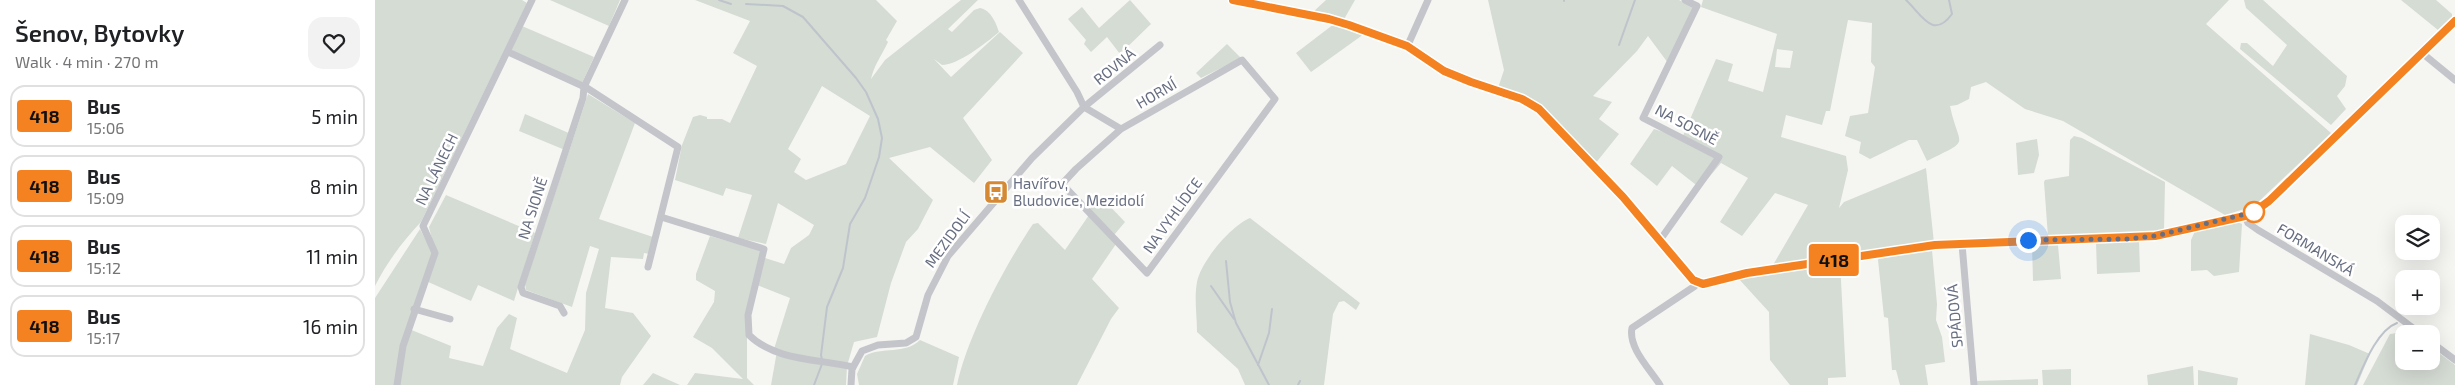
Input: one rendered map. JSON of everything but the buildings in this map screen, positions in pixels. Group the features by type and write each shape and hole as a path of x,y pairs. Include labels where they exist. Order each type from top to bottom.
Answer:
{"street":[{"name":"NA LÁNECH","path":"397,385 403,346 414,309 435,254 423,226 532,0"},
{"name":"NA SIONĚ","path":"564,313 560,306 523,293 521,287 583,98 584,87 625,0"},
{"path":"1019,0 1077,92 1084,107 1121,129"},
{"path":"1233,0 1329,19 1407,46 1444,71 1522,99 1539,109 1623,197 1696,282 1703,284 1747,273 1935,245 2141,238 2245,216 2269,201 2455,21"},
{"path":"1407,46 1429,0"},
{"name":"NA SOSNĚ","path":"1659,240 1719,157 1643,118 1697,6 1685,0"},
{"name":"ROVNÁ","path":"1084,107 1161,45"},
{"path":"508,52 584,87 678,147 648,267"},
{"path":"2422,53 2455,80"},
{"name":"NA VYHLÍDCE","path":"1062,184 1147,273 1275,99 1242,60"},
{"name":"HORNÍ","path":"1062,184 1121,129 1242,60"},
{"name":"MEZIDOLÍ","path":"853,366 858,356 868,348 906,343 916,337 928,295 947,256 1025,166 1084,107"},
{"name":"FORMANSKÁ","path":"2245,216 2248,223 2258,230 2377,301 2410,325"},
{"path":"661,217 764,249 748,314 749,334 755,340 770,348 823,362 853,366 851,385"},
{"name":"SPÁDOVÁ","path":"1962,244 1975,385"},
{"path":"1660,385 1635,348 1630,337 1632,328 1695,286 1696,282"},
{"path":"414,309 450,319"},
{"path":"2440,349 2455,360"}],"shaded area":[{"path":"375,0 522,0 527,3 421,222 396,252 375,286"},
{"path":"550,0 620,0 609,26"},
{"path":"695,0 876,0 897,21 886,40 888,42 871,79 885,60 961,0 978,0 948,29 952,32 974,10 980,8 990,14 999,32 972,53 949,64 942,65 934,59 951,77 1000,32 1023,53 963,118 992,160 974,183 930,147 889,158 933,200 918,229 906,242 891,283 877,337 854,342 847,366 846,385 771,385 777,351 774,349 790,298 757,285 765,258 784,264 791,248 809,235 814,225 778,203 766,244 738,238 752,195 726,188 723,196 675,180 682,145 693,117 700,115 707,117 707,119 722,119 730,123 757,66 733,53 750,21","holes":["822,86 870,116 846,164 806,180 794,172 801,159 788,149"]},
{"path":"1130,0 1151,24 1120,54 1107,37 1091,52 1084,44 1086,40 1068,19 1082,7 1099,28"},
{"path":"1326,0 1355,0 1343,21 1312,13"},
{"path":"1488,0 1679,0 1693,7 1668,63 1648,36 1637,51 1593,96 1612,102 1599,119 1619,134 1595,164 1538,105 1498,88 1504,70"},
{"path":"1703,0 2229,0 2206,24 2331,133 2254,206 2225,215 2063,121 2025,109 1986,82 1971,87 1969,99 1950,106 1959,136 1957,145 1951,149 1927,161 1917,140 1909,140 1870,159 1859,153 1861,142 1845,136 1850,116 1868,113 1875,67 1871,62 1872,23 1848,20 1830,111 1826,111 1822,125 1786,115 1781,137 1846,156 1848,170 1839,208 1844,202 1926,168 1934,243 1844,256 1843,250 1840,256 1773,265 1808,205 1775,193 1742,236 1720,222 1748,178 1721,163 1700,188 1672,166 1657,186 1630,164 1654,129 1682,138 1716,59 1733,64 1728,81 1763,92 1777,34 1701,7","holes":["1777,49 1793,51 1790,68 1775,67"]},
{"path":"2244,0 2263,0 2347,76 2345,86 2337,96 2346,109 2331,125 2240,49 2241,43 2247,43 2273,66 2287,45 2246,8"},
{"path":"2401,0 2436,0 2452,14 2452,18 2438,30"},
{"path":"1334,24 1364,34 1311,72 1296,53"},
{"path":"522,26 594,57 582,83 515,53 511,49"},
{"path":"1227,44 1241,58 1201,78 1196,73"},
{"path":"588,94 635,123 599,219 656,238 650,254 644,253 643,259 611,257 605,308 633,313 651,336 622,377 620,385 375,385 375,298 420,229 434,256 429,227 446,195 535,233 514,301 478,285 471,301 426,281 409,329 451,346 449,358 483,366 497,328 509,314 517,318 510,349 567,373 585,330 586,293 599,249 590,246 572,307 526,290 525,284"},
{"path":"525,114 571,134 565,150 519,131"},
{"path":"2074,136 2082,138 2165,182 2164,231 2048,237 2044,182 2045,180 2069,176 2070,140"},
{"path":"2037,139 2039,155 2034,173 2018,175 2016,143"},
{"path":"1100,196 1125,222 1114,235 1090,209"},
{"path":"1089,215 1116,244 1092,279 1119,308 1111,319 1077,385 957,385 969,345 988,302 1033,224 1038,223 1065,250"},
{"path":"1250,218 1360,303 1356,310 1344,301 1339,302 1333,314 1324,385 1245,385 1238,369 1197,332 1197,282 1204,264 1226,236"},
{"path":"2233,220 2242,224 2239,272 2214,276 2207,270 2191,271 2191,240 2196,229"},
{"path":"710,236 762,251 747,321 747,378 754,385 687,385 695,373 743,379 712,348 693,337 714,302 715,291 696,280 696,274"},
{"path":"2139,240 2140,272 2097,274 2096,242"},
{"path":"2035,243 2058,245 2061,279 2033,281 2032,245"},
{"path":"1932,250 1937,304 1936,320 1942,337 1945,362 1925,365 1928,385 1900,385 1896,370 1892,370 1888,318 1884,317 1878,260 1880,256"},
{"path":"1840,261 1846,377 1828,378 1828,385 1790,385 1770,360 1769,312 1738,278"},
{"path":"2395,333 2395,370 2440,370 2440,354 2455,365 2455,385 2363,385 2390,334"},
{"path":"2310,334 2349,345 2370,354 2357,385 2305,385"},
{"path":"920,340 959,357 953,385 859,385 857,374 865,356 879,351 900,349 914,345"},
{"path":"2193,366 2194,385 2148,385 2147,375"},
{"path":"2071,369 2071,385 2043,385 2042,370"},
{"path":"2198,370 2238,378 2237,385 2198,385"},
{"path":"653,373 680,385 643,385"},
{"path":"2038,379 2038,385 1976,385 1975,381"}],"waterway":[{"path":"719,0 731,4"},
{"path":"1619,45 1635,0"},
{"path":"1906,0 1923,18 1933,25 1939,25 1952,14 1949,0"},
{"path":"746,4 783,6 803,17 856,78 866,92 878,119 882,138 879,157 865,198 850,224 843,268 827,307 822,360"},
{"path":"1226,261 1230,302 1236,323 1269,385"},
{"path":"1211,286 1234,319"},
{"path":"1258,365 1269,333 1272,309"},
{"path":"2355,385 2377,341 2383,333 2397,323"},
{"path":"814,385 822,364"},
{"path":"1298,385 1300,381"}],"bus line":[{"name":"418","path":"1233,0 1259,7 1329,19 1349,25 1407,46 1444,71 1522,99 1539,109 1623,197 1693,280 1703,284 1747,273 1935,245 2019,240 2141,238 2245,216 2269,201 2455,21"}],"place":[{"name":"Havířov, Bludovice, Mezidolí","path":"996,192"}],"route":[{"path":"2028,240 2127,239 2155,236 2245,216 2254,212"}]}
